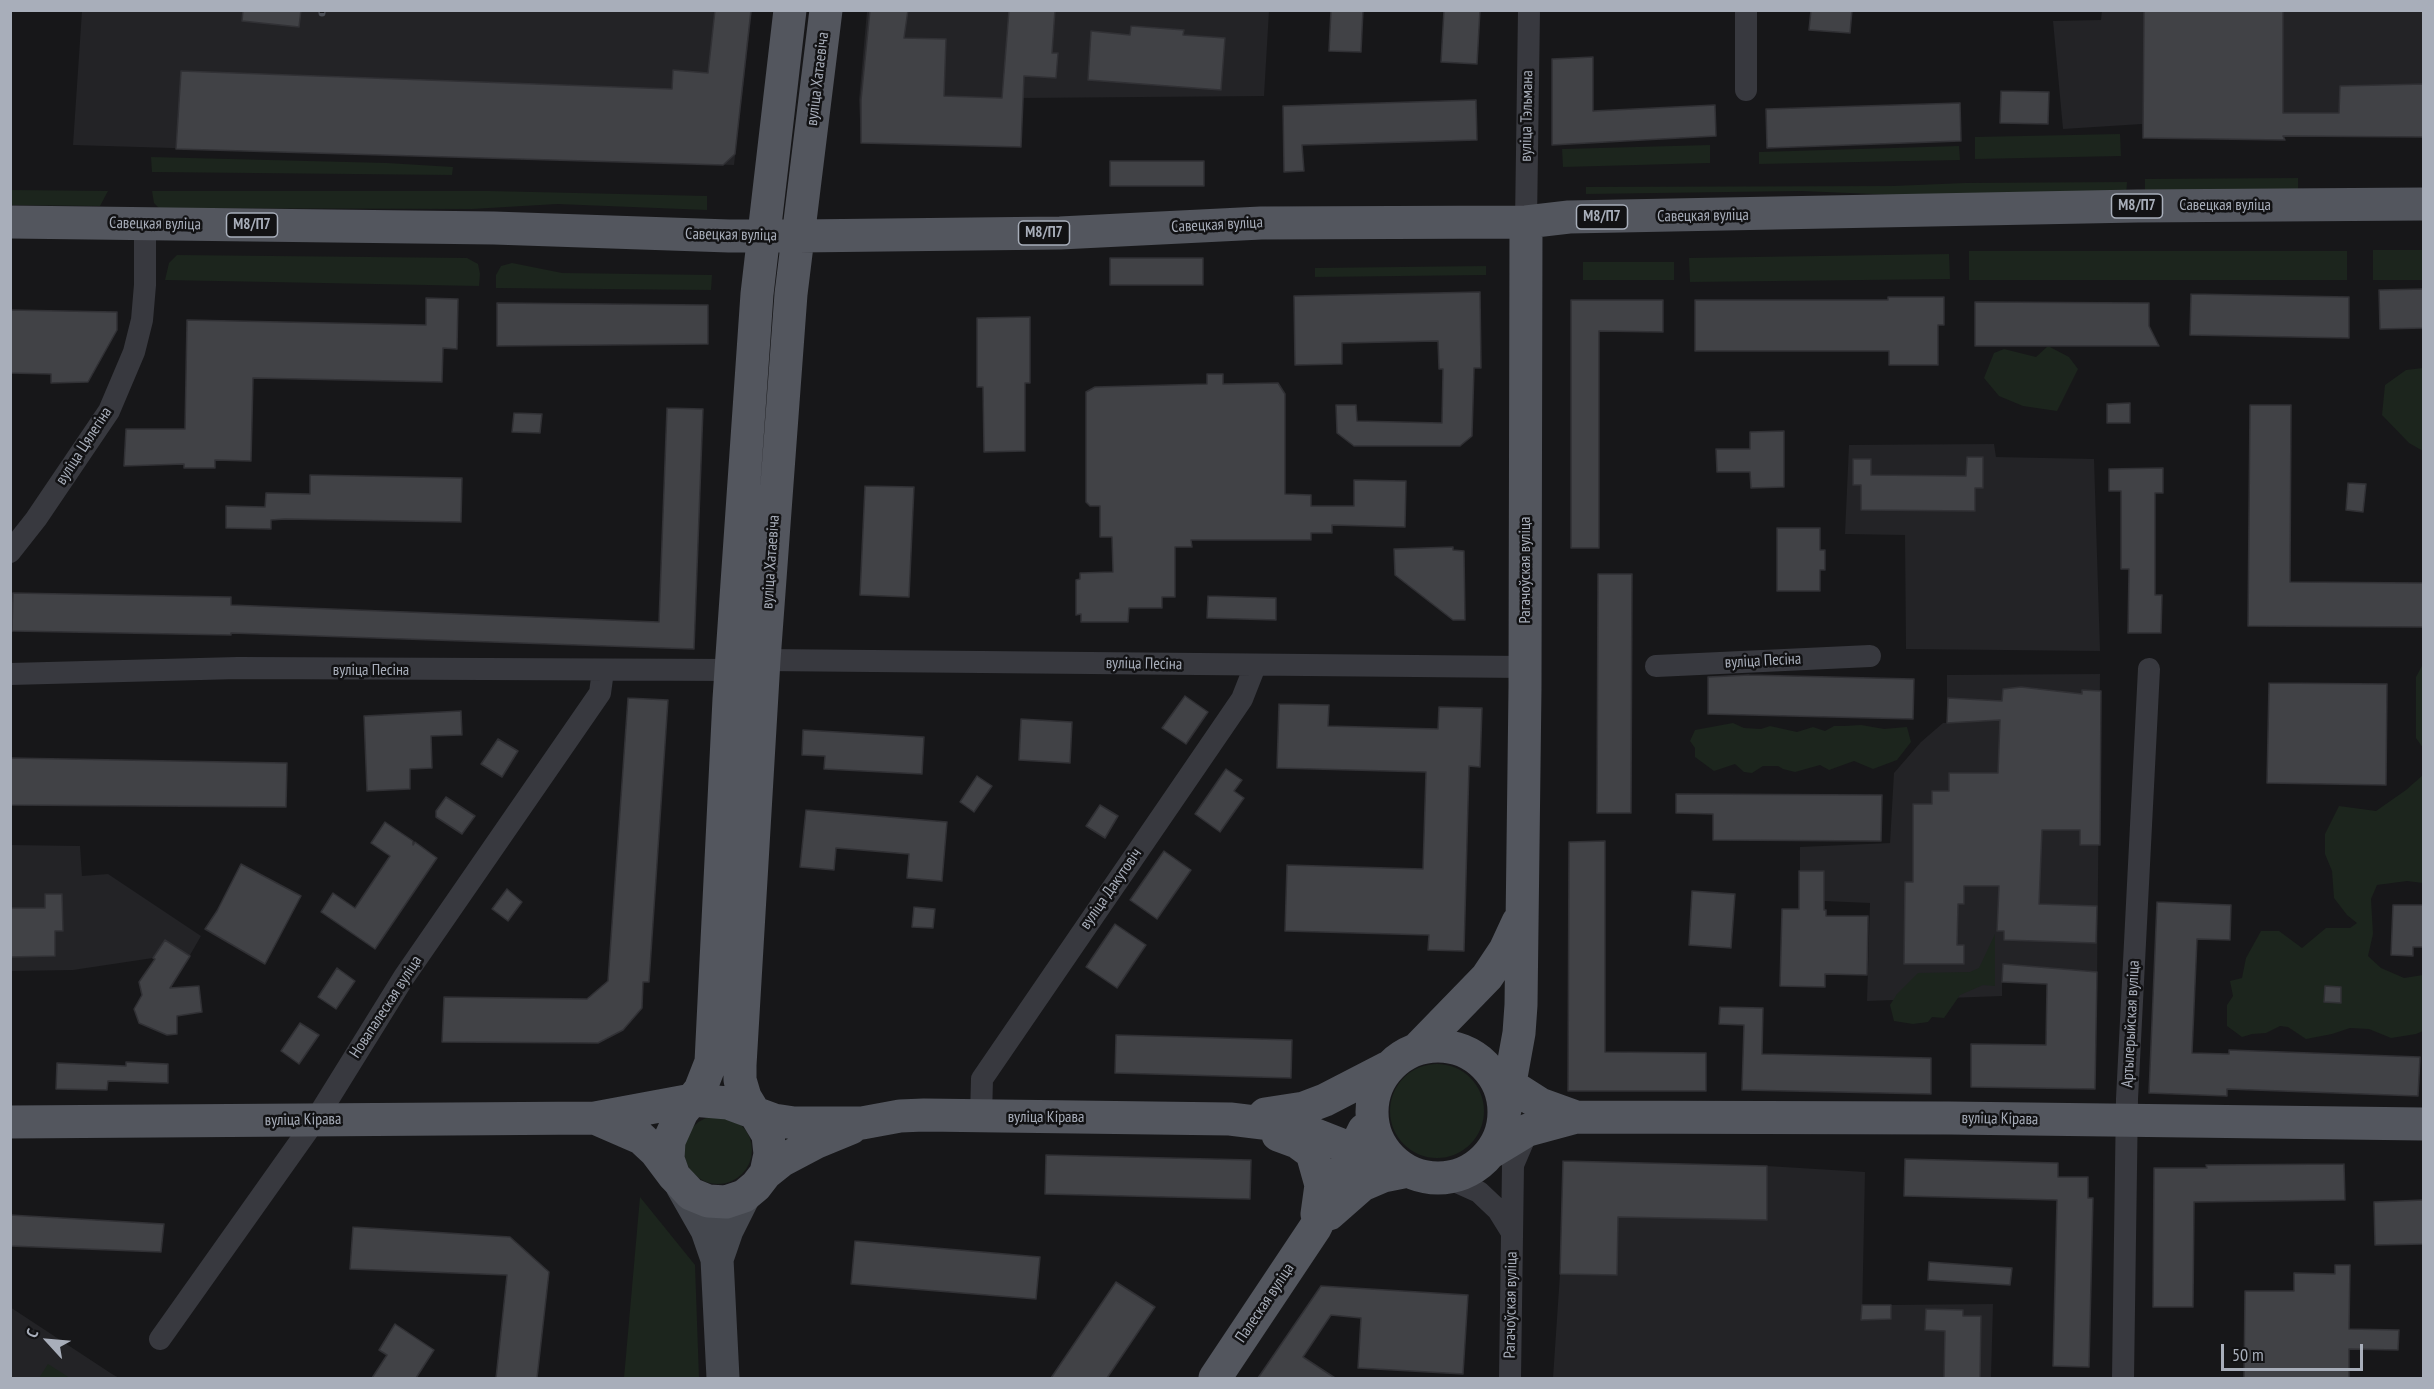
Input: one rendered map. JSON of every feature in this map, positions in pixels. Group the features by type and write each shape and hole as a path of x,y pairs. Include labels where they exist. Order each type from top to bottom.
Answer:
{"main road":[{"name":"вуліца Хатаевіча","path":"692,1100 700,1090 711,1062 732,670 763,236 790,10"},
{"name":"вуліца Хатаевіча","path":"755,1113 745,1097 740,1080 764,660 791,294 826,10"},
{"name":"Савецкая вуліца","path":"10,222 494,228 799,236 1059,233 1261,223 1526,222 1569,217 2137,206 2424,204"},
{"name":"Рагачоўская вуліца","path":"1509,1100 1520,1033 1526,222"},
{"name":"Рагачоўская вуліца","path":"1419,1047 1487,977 1505,950 1521,918"},
{"path":"1520,1033 1528,1064 1539,1089 1566,1114"},
{"path":"742,1044 757,1081 775,1096 900,1116"},
{"path":"1453,1046 1483,1062 1509,1100 1501,1133 1502,1159 1448,1178 1427,1178 1408,1171 1389,1157 1377,1138 1371,1115 1375,1090 1387,1068 1402,1056 1419,1047 1453,1046"},
{"name":"вуліца Кірава","path":"1230,1119 1304,1107 1325,1100 1387,1068"},
{"path":"717,1259 728,1230 755,1185 770,1154 768,1135 755,1113 728,1103 692,1100 682,1112 669,1141 668,1159 678,1181 707,1230 717,1259 723,1378"},
{"name":"вуліца Кірава","path":"10,1122 595,1118 692,1100"},
{"name":"вуліца Кірава","path":"1509,1100 1566,1114"},
{"name":"вуліца Кірава","path":"1509,1100 1566,1114 2424,1124"},
{"name":"вуліца Кірава","path":"755,1113 774,1120 794,1123 862,1124"},
{"name":"Палеская вуліца","path":"1215,1378 1315,1228 1371,1115"},
{"name":"вуліца Кірава","path":"755,1185 781,1161 817,1142 862,1124 900,1116 1230,1119 1296,1126 1408,1171"},
{"name":"вуліца Кірава","path":"595,1118 641,1138 656,1152 678,1181"},
{"path":"1230,1119 1297,1142 1312,1154 1321,1185 1315,1228"},
{"name":"Палеская вуліца","path":"1315,1228 1339,1202 1362,1185 1383,1176 1408,1171"},
{"path":"678,1181 691,1194 708,1201 726,1202 755,1185"}],"street":[{"name":"вуліца Тэльмана","path":"1526,222 1529,10"},
{"path":"1746,10 1746,90"},
{"name":"вуліца Цялегіна","path":"10,552 36,519 109,411 134,352 142,320 144,297 145,224"},
{"name":"вуліца Песіна","path":"1656,666 1870,656"},
{"name":"вуліца Песіна","path":"764,660 1524,667"},
{"name":"вуліца Дакутовіч","path":"981,1117 982,1078 1242,699 1255,666"},
{"name":"вуліца Песіна","path":"10,674 238,668 732,670"},
{"name":"Артылерыйская вуліца","path":"2123,1378 2127,1121 2149,669"},
{"name":"Новапалеская вуліца","path":"160,1339 316,1119 404,977 600,693 603,671"},
{"name":"Рагачоўская вуліца","path":"1502,1159 1511,1231 1510,1378"},
{"name":"Рагачоўская вуліца","path":"1448,1178 1479,1192 1498,1209 1511,1231"}],"shaded area":[{"path":"2102,10 2423,11 2423,137 2284,136 2285,140 2143,138 2142,124 2063,129 2053,21 2101,20"},
{"path":"82,11 752,11 734,165 73,145"},
{"path":"867,11 1269,11 1264,96 1023,98 1021,147 861,143 859,100"},
{"path":"2120,134 2121,156 1975,159 1975,137"},
{"path":"1710,145 1710,163 1563,167 1562,149"},
{"path":"1959,146 1960,160 1759,164 1759,152"},
{"path":"151,157 387,163 453,167 452,175 152,172"},
{"path":"2298,178 2298,193 2145,195 2145,179"},
{"path":"2127,182 2126,197 1897,195 1801,191 1586,194 1586,187 1893,186"},
{"path":"11,190 108,191 100,206 11,205"},
{"path":"152,191 490,191 707,196 707,210 557,204 472,209 159,208 154,203"},
{"path":"2373,250 2423,250 2423,280 2373,280"},
{"path":"1969,251 2347,251 2347,280 1969,280"},
{"path":"1949,254 1950,279 1690,282 1689,258"},
{"path":"177,255 467,258 478,264 480,274 479,286 165,280 169,263"},
{"path":"1583,262 1674,262 1674,280 1583,280"},
{"path":"512,263 562,273 712,275 711,290 496,288 496,275 501,266"},
{"path":"1486,266 1486,275 1315,277 1315,268"},
{"path":"2048,346 2069,357 2078,369 2057,411 2023,406 1999,396 1984,378 1994,353 2004,349 2036,357"},
{"path":"2424,368 2423,451 2409,443 2382,415 2385,385 2406,370"},
{"path":"1994,444 1996,457 2094,459 2100,651 1906,649 1905,535 1845,534 1849,445"},
{"path":"2423,664 2424,748 2416,738 2416,677"},
{"path":"2100,674 2097,984 2002,982 2002,996 1867,1001 1870,903 1800,900 1800,847 1890,843 1894,773 1921,742 1943,723 1947,723 1947,675"},
{"path":"1733,723 1744,728 1761,729 1770,726 1797,732 1813,727 1825,731 1834,726 1861,725 1884,729 1907,727 1911,742 1897,760 1873,769 1854,761 1829,770 1820,765 1795,772 1778,766 1763,766 1752,773 1744,772 1735,764 1714,771 1695,757 1695,748 1690,741 1695,730"},
{"path":"2423,775 2423,883 2407,881 2377,885 2371,899 2373,934 2368,956 2381,968 2404,978 2423,975 2423,1031 2391,1038 2369,1029 2350,1028 2306,1039 2288,1027 2280,1026 2266,1033 2242,1037 2227,1026 2227,1005 2233,996 2230,981 2242,978 2246,958 2261,931 2279,931 2302,948 2326,928 2350,928 2357,923 2347,915 2334,898 2332,871 2325,854 2325,834 2339,806 2376,811"},
{"path":"10,845 80,846 82,876 108,874 201,936 179,974 153,958 73,970 11,971"},
{"path":"1995,934 1995,986 1983,985 1960,995 1944,1018 1932,1017 1928,1022 1913,1024 1894,1021 1890,1005 1897,994 1918,973 1970,972 1979,968"},
{"path":"1437,1064 1455,1068 1470,1078 1480,1093 1484,1111 1480,1129 1470,1144 1455,1154 1437,1158 1419,1154 1404,1144 1394,1129 1390,1111 1394,1093 1404,1078 1419,1068"},
{"path":"718,1116 731,1119 742,1126 749,1137 752,1150 749,1163 742,1174 731,1181 718,1184 705,1181 694,1174 687,1163 684,1150 687,1137 694,1126 705,1119"},
{"path":"1563,1161 1767,1166 1865,1172 1862,1319 1890,1319 1891,1305 1993,1304 1991,1378 1553,1378 1560,1274"},
{"path":"640,1197 695,1265 699,1378 624,1378"},
{"path":"10,1307 112,1374 119,1378 11,1378"},
{"path":"48,1364 70,1378 39,1378"}],"building":[{"path":"243,10 301,10 299,27 242,21"},
{"path":"715,10 751,10 735,154 723,165 176,149 181,71 672,89 673,70 708,73"},
{"path":"870,10 908,10 904,38 946,39 944,96 1002,98 1009,10 1055,10 1052,53 1058,53 1056,78 1024,76 1021,147 861,143 861,100"},
{"path":"1331,10 1363,10 1361,52 1329,51"},
{"path":"1444,10 1480,10 1477,64 1441,62"},
{"path":"1811,10 1852,10 1850,33 1809,30"},
{"path":"2144,10 2283,10 2283,113 2339,113 2340,86 2424,84 2424,137 2283,136 2285,140 2143,138"},
{"path":"1131,26 1184,30 1183,35 1225,38 1221,90 1088,80 1091,31 1130,35"},
{"path":"1593,57 1593,111 1715,105 1716,136 1552,145 1552,59"},
{"path":"2001,91 2049,92 2048,124 2000,123"},
{"path":"1476,100 1477,140 1302,145 1304,171 1284,172 1283,106"},
{"path":"1960,103 1961,141 1767,148 1766,109"},
{"path":"1110,161 1204,161 1204,186 1110,186"},
{"path":"1110,258 1203,258 1203,285 1110,285"},
{"path":"2424,289 2424,328 2380,329 2379,290"},
{"path":"1480,292 1481,368 1474,368 1472,436 1460,446 1354,446 1337,433 1336,405 1356,405 1357,421 1442,423 1443,369 1439,369 1438,341 1342,343 1342,364 1295,365 1294,296"},
{"path":"2191,294 2349,297 2349,338 2190,335"},
{"path":"1888,297 1944,297 1944,325 1938,325 1938,365 1889,365 1889,351 1695,351 1695,300 1888,300"},
{"path":"426,298 458,299 457,349 443,348 442,382 253,378 251,461 215,460 215,468 184,468 184,464 124,466 126,429 185,429 187,320 426,325"},
{"path":"1571,300 1663,300 1663,332 1599,331 1599,548 1571,548"},
{"path":"1975,302 2149,303 2149,326 2159,346 1975,346"},
{"path":"497,303 708,305 708,344 497,346"},
{"path":"10,310 117,312 117,330 88,382 51,383 51,374 10,373"},
{"path":"1030,317 1030,383 1025,383 1025,451 984,452 983,387 977,387 977,318"},
{"path":"1207,374 1223,374 1223,384 1278,383 1285,394 1285,494 1311,495 1311,506 1354,506 1354,480 1406,481 1405,527 1332,525 1332,533 1311,533 1311,540 1191,540 1192,547 1175,547 1175,597 1162,597 1162,608 1129,608 1128,622 1081,622 1081,614 1076,615 1076,580 1080,579 1080,573 1113,572 1112,537 1100,537 1100,506 1090,506 1086,502 1086,392 1095,387 1207,384"},
{"path":"2130,403 2130,423 2107,423 2107,404"},
{"path":"2250,405 2291,405 2290,582 2424,583 2424,627 2248,626"},
{"path":"667,408 703,409 694,649 231,633 231,635 12,631 13,593 231,597 231,605 659,622"},
{"path":"514,413 542,414 540,433 512,432"},
{"path":"1784,431 1784,487 1751,488 1750,472 1717,472 1716,449 1750,449 1750,432"},
{"path":"1967,457 1983,457 1983,488 1975,488 1975,511 1861,510 1861,485 1853,485 1853,459 1871,459 1871,475 1966,476"},
{"path":"2163,468 2163,493 2155,493 2155,595 2162,595 2161,633 2128,633 2129,569 2121,569 2121,491 2109,491 2109,469"},
{"path":"310,475 462,478 461,522 285,519 271,520 271,529 226,528 226,506 265,507 266,493 310,494"},
{"path":"2348,483 2366,484 2363,512 2346,510"},
{"path":"865,486 914,487 909,597 860,595"},
{"path":"1777,528 1820,528 1820,550 1825,550 1825,570 1820,570 1820,591 1777,591"},
{"path":"1453,547 1453,550 1464,551 1465,620 1453,620 1395,575 1394,549"},
{"path":"1598,574 1632,574 1631,813 1597,813"},
{"path":"1208,596 1276,598 1276,620 1207,618"},
{"path":"1749,675 1914,679 1913,719 1708,714 1708,677"},
{"path":"2269,683 2387,684 2386,785 2267,783"},
{"path":"2021,687 2082,694 2082,690 2101,691 2100,845 2080,845 2080,830 2042,830 2039,904 2097,906 2096,943 2004,940 2004,931 1997,931 1999,886 1964,886 1964,904 1958,904 1957,945 1964,945 1964,964 1904,964 1905,882 1913,882 1913,804 1932,804 1932,791 1949,791 1949,773 1998,773 2000,720 1947,723 1948,698 2002,701 2003,689"},
{"path":"1185,696 1208,712 1186,744 1162,728"},
{"path":"628,698 668,700 649,982 643,982 642,1008 623,1030 598,1043 442,1042 444,997 587,999 608,981"},
{"path":"1279,704 1329,705 1328,726 1438,729 1439,707 1482,708 1480,767 1469,766 1464,951 1428,950 1429,935 1285,931 1287,865 1423,869 1426,772 1277,768"},
{"path":"461,711 462,735 431,736 432,768 410,769 410,789 367,791 364,716"},
{"path":"1021,719 1072,722 1070,763 1019,760"},
{"path":"803,730 924,737 922,774 824,769 825,756 802,755"},
{"path":"498,739 518,751 502,777 481,764"},
{"path":"10,758 287,763 286,807 10,805"},
{"path":"1226,769 1242,780 1234,791 1244,798 1220,832 1195,814"},
{"path":"977,776 992,786 974,812 960,802"},
{"path":"1676,794 1882,795 1881,841 1713,840 1713,814 1676,813"},
{"path":"446,797 475,816 462,834 436,817 436,811"},
{"path":"1100,805 1118,816 1105,838 1086,826"},
{"path":"806,810 947,822 942,881 907,878 909,854 836,848 834,870 800,867"},
{"path":"385,822 413,841 413,845 415,842 437,858 375,949 321,912 333,893 355,908 390,856 371,843"},
{"path":"1605,841 1605,1052 1706,1053 1706,1091 1568,1091 1569,842"},
{"path":"1164,851 1191,870 1157,919 1130,900"},
{"path":"241,864 301,896 265,964 205,929"},
{"path":"1799,871 1824,871 1826,916 1868,916 1867,975 1825,974 1825,987 1780,986 1782,909 1799,909"},
{"path":"507,889 522,902 508,921 492,909"},
{"path":"1692,891 1735,894 1731,948 1689,945"},
{"path":"45,894 62,894 63,931 55,931 55,956 10,957 10,908 45,908"},
{"path":"2157,902 2231,905 2230,940 2197,939 2192,1053 2229,1054 2229,1050 2420,1057 2418,1096 2227,1089 2227,1096 2149,1093"},
{"path":"2393,905 2424,905 2424,947 2413,947 2413,956 2391,955"},
{"path":"914,907 935,909 933,928 912,927"},
{"path":"1115,924 1146,945 1117,988 1086,967"},
{"path":"165,940 190,956 170,988 199,986 202,1012 177,1016 177,1034 167,1035 139,1023 134,1009 142,995 139,982"},
{"path":"2003,964 2097,972 2095,1089 1971,1087 1971,1044 2046,1045 2047,984 2002,982"},
{"path":"337,968 355,981 336,1009 318,997"},
{"path":"2325,986 2341,987 2341,1003 2324,1002"},
{"path":"1720,1007 1763,1008 1762,1054 1931,1058 1931,1094 1742,1090 1744,1025 1719,1024"},
{"path":"300,1023 319,1035 299,1064 281,1051"},
{"path":"1116,1035 1292,1040 1291,1078 1115,1073"},
{"path":"126,1062 168,1064 168,1083 108,1081 107,1090 56,1089 57,1063 126,1066"},
{"path":"1046,1155 1251,1160 1250,1199 1045,1194"},
{"path":"1905,1159 2058,1163 2058,1177 2088,1177 2088,1198 2093,1198 2089,1367 2053,1366 2057,1200 1904,1196"},
{"path":"1563,1161 1767,1166 1767,1220 1618,1217 1617,1275 1560,1274"},
{"path":"2344,1164 2345,1200 2194,1202 2193,1307 2153,1307 2154,1168 2207,1168 2206,1165"},
{"path":"2424,1200 2424,1244 2375,1245 2374,1202"},
{"path":"10,1215 164,1224 161,1252 10,1246"},
{"path":"353,1227 510,1237 549,1272 537,1378 496,1378 507,1275 350,1269"},
{"path":"855,1241 1040,1257 1036,1299 851,1284"},
{"path":"1929,1262 2012,1268 2010,1285 1928,1280"},
{"path":"2335,1265 2350,1265 2349,1329 2399,1330 2398,1350 2349,1349 2349,1378 2244,1378 2245,1291 2294,1291 2294,1273 2335,1274"},
{"path":"1116,1282 1155,1307 1107,1378 1051,1378"},
{"path":"1321,1286 1468,1295 1463,1374 1358,1368 1361,1318 1331,1315 1303,1357 1335,1378 1258,1378"},
{"path":"1862,1305 1891,1305 1891,1319 1861,1320"},
{"path":"1926,1309 1963,1310 1963,1316 1981,1316 1980,1378 1944,1378 1945,1331 1925,1330"},
{"path":"395,1324 434,1350 416,1378 372,1378 387,1355 379,1350"}]}
